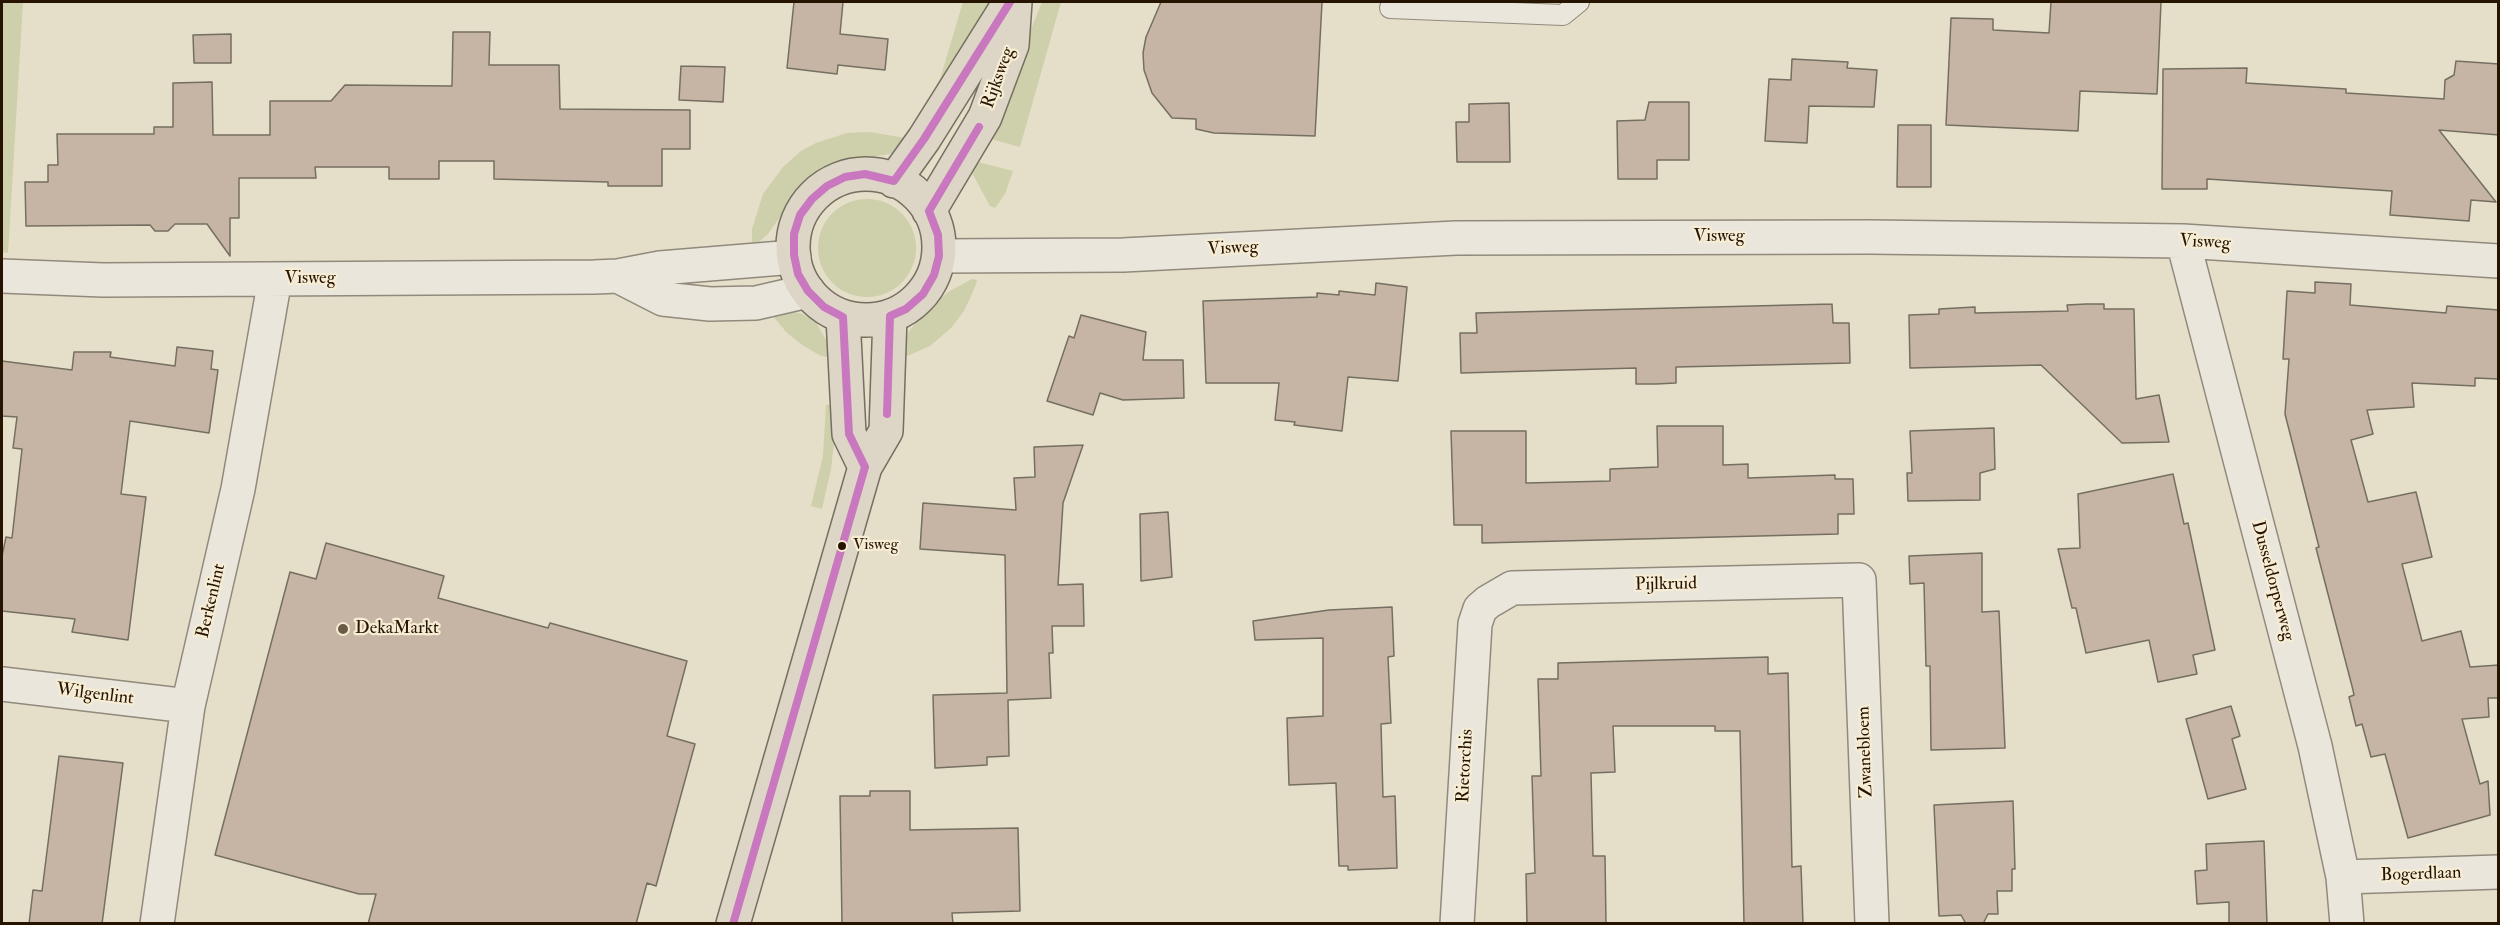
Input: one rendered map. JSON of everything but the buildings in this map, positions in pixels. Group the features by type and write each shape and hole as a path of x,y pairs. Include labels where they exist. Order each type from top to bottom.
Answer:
{"main road":[{"name":"Rijksweg","path":"894,181 924,140 1010,2"},
{"name":"Rijksweg","path":"929,211 985,117 1012,45 1015,2"},
{"path":"865,174 904,185 920,198 929,211 938,235 939,256 934,276 922,294 906,309 890,316 865,320 843,317 824,307 808,291 798,274 794,257 794,234 800,215 812,199 827,186 845,177 865,174"},
{"path":"734,924 865,467 886,430 890,316"},
{"path":"843,317 849,434 865,467"}],"street":[{"name":"Visweg","path":"939,256 1123,255 1456,238 1870,237 2183,241 2499,261"},
{"name":"Dusseldorperweg","path":"2183,241 2315,746 2343,877 2347,924"},
{"name":"Visweg","path":"2,276 103,280 618,276 660,268 794,257"},
{"name":"Visweg","path":"618,276 663,300 710,304 756,303 808,291"},
{"name":"Berkenlint","path":"158,924 188,706 238,489 275,279"},
{"name":"Pijlkruid","path":"1480,609 1496,596 1512,588 1859,580"},
{"name":"Zwanebloem","path":"1859,580 1872,924"},
{"name":"Rietorchis","path":"1457,924 1475,624 1480,609"},
{"name":"Wilgenlint","path":"2,684 188,706"},
{"name":"Bogerdlaan","path":"2343,877 2499,872"}],"lane":[{"path":"1390,8 1563,15 1579,2"}],"green space":[{"path":"2,2 23,2 8,253 2,252"},
{"path":"963,2 989,2 983,21 930,102 940,79"},
{"path":"1042,2 1061,2 1020,147 987,138"},
{"path":"869,132 906,138 903,147 890,154 842,162 819,173 796,194 768,234 752,245 752,229 763,194 783,167 801,151 816,143 847,133"},
{"path":"974,161 1013,171 1005,194 995,208 990,206 970,169"},
{"path":"867,199 886,203 902,213 912,229 916,248 912,267 902,283 886,293 867,297 848,293 832,283 822,267 818,248 822,229 832,213 848,203"},
{"path":"972,279 977,280 975,287 964,311 951,328 930,346 905,357 899,355 907,334 917,321 948,292"},
{"path":"789,311 803,314 817,324 828,343 830,358 819,355 801,344 787,333 772,315"},
{"path":"826,405 835,405 836,425 831,469 822,509 811,506 823,456"}],"transit line":[{"path":"733,924 865,467 849,434 843,317 824,307 808,291 798,274 794,255 794,234 800,215 812,199 827,186 845,177 865,174 894,181 924,139 1010,2"},
{"path":"887,414 890,316 906,309 923,294 934,275 939,256 938,235 929,211 979,127"}],"place":[{"name":"Visweg","path":"842,546"},
{"name":"DekaMarkt","path":"343,629"}]}
